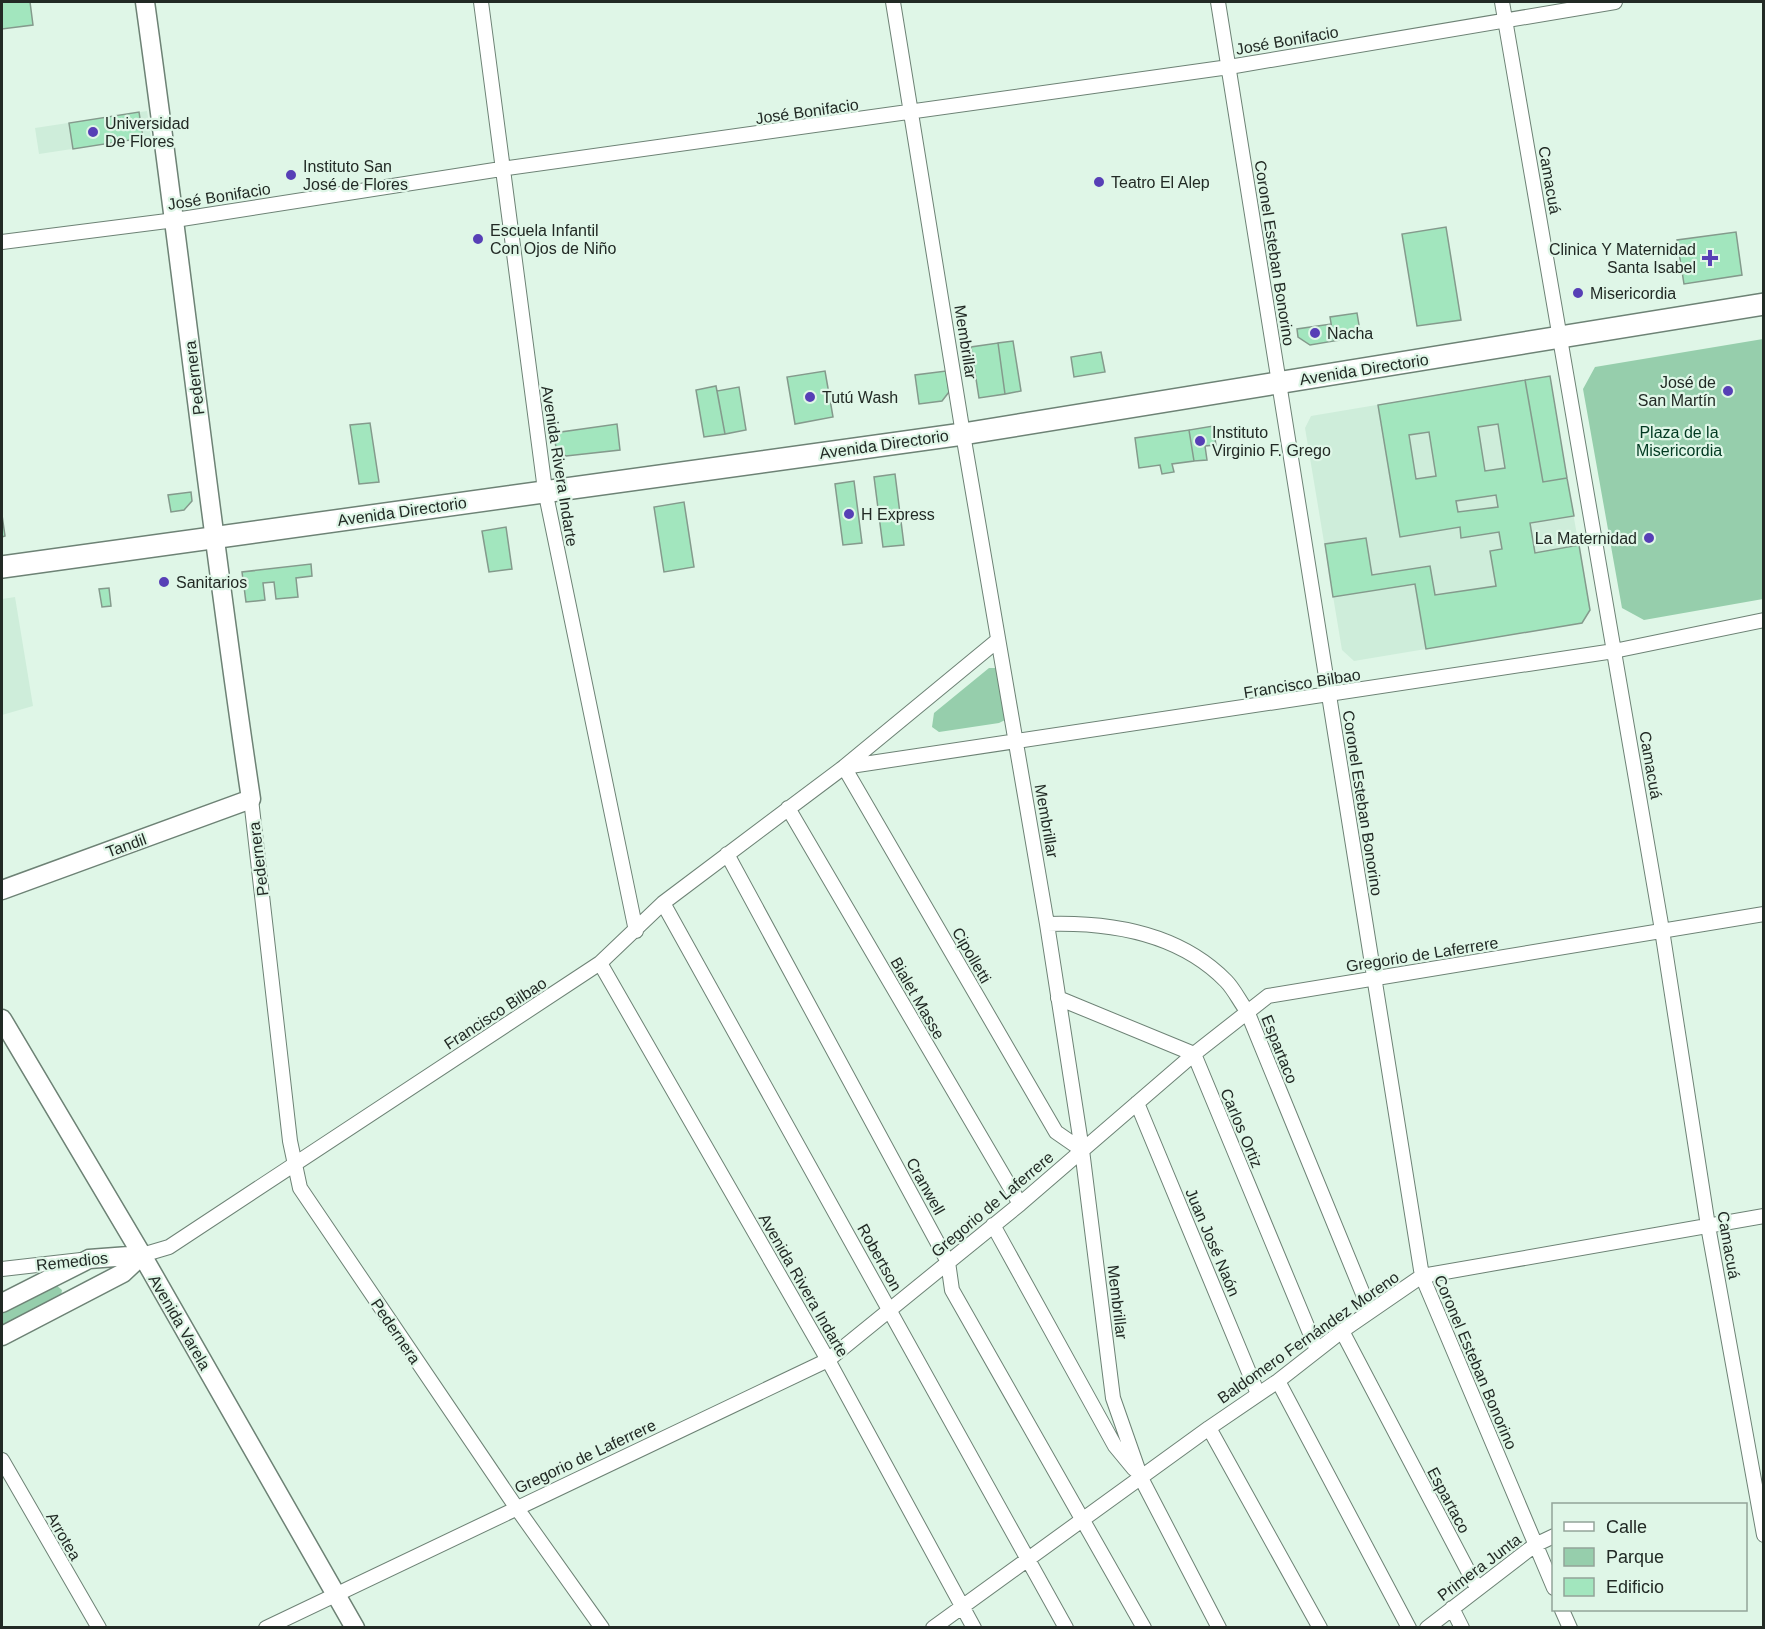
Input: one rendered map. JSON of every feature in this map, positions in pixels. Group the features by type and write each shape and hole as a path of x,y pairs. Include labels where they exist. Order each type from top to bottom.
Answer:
{"main road":[{"name":"Avenida Directorio","path":"2,567 545,490 963,434 1764,304"}],"street":[{"name":"Pedernera","path":"146,2 213,537 251,799 295,1165 300,1188 516,1507 602,1628"},
{"name":"Avenida Rivera Indarte","path":"481,2 501,169 545,490 636,931"},
{"name":"Membrillar","path":"893,2 913,113 963,434 1047,924 1082,1150 1113,1398 1141,1478 1219,1628"},
{"name":"Coronel Esteban Bonorino","path":"1218,2 1422,1276 1552,1583"},
{"name":"Camacuá","path":"1502,2 1662,930 1708,1226 1756,1504 1764,1535"},
{"name":"José Bonifacio","path":"2,242 175,220 501,169 1229,67 1615,2"},
{"name":"Francisco Bilbao","path":"844,767 1330,696 1614,651 1764,620"},
{"name":"Francisco Bilbao","path":"142,1255 169,1247 600,963 663,903 844,767 998,640"},
{"name":"Cipolletti","path":"844,767 1056,1132 1082,1150"},
{"name":"Tandil","path":"2,890 251,799"},
{"name":"Bialet Masse","path":"788,808 1020,1204"},
{"name":"Cranwell","path":"727,855 948,1262 952,1290 1144,1628"},
{"name":"Robertson","path":"663,903 1066,1628"},
{"name":"Gregorio de Laferrere","path":"266,1628 335,1593 828,1360 1020,1204 1194,1054 1268,996 1764,914"},
{"name":"Espartaco","path":"1047,924 1092,923 1148,935 1203,960 1228,983 1247,1011 1370,1311"},
{"name":"Avenida Rivera Indarte","path":"600,963 828,1360 974,1628"},
{"path":"1058,998 1194,1054"},
{"name":"Avenida Varela","path":"2,1019 142,1255 355,1628"},
{"name":"Carlos Ortiz","path":"1194,1054 1317,1350"},
{"name":"Juan José Naón","path":"1137,1103 1258,1394"},
{"name":"Baldomero Fernández Moreno","path":"933,1628 1027,1559 1084,1521 1209,1428 1278,1381 1342,1331 1422,1276 1764,1216"},
{"path":"993,1225 1115,1446 1141,1478"},
{"path":"2,1336 123,1273 142,1255"},
{"name":"Remedios","path":"2,1269 142,1255"},
{"path":"2,1303 89,1259"},
{"name":"Espartaco","path":"1342,1331 1477,1588"},
{"path":"1278,1381 1409,1628"},
{"path":"1209,1428 1320,1628"},
{"name":"Arrotea","path":"2,1460 99,1628"},
{"name":"Primera Junta","path":"1427,1628 1535,1545 1552,1537"},
{"path":"1452,1608 1462,1628"},
{"path":"1563,1611 1570,1628"}],"shaded area":[{"name":"Universidad De Flores","path":"147,111 151,137 39,154 35,128"},
{"path":"1525,380 1543,482 1567,478 1590,610 1582,623 1354,661 1342,650 1305,428 1311,416"},
{"path":"15,597 33,706 2,715 2,599"}],"green space":[{"name":"Plaza de la Misericordia","path":"1763,339 1763,599 1644,620 1622,608 1583,389 1595,367"},
{"path":"989,668 998,668 1005,720 999,723 939,732 932,727 934,713"},
{"path":"56,1285 62,1290 61,1296 2,1328 2,1309"}],"building":[{"path":"2,2 30,2 33,25 2,29"},
{"name":"Universidad De Flores","path":"139,112 143,138 73,149 69,123"},
{"path":"1446,227 1461,320 1417,326 1402,234"},
{"name":"Clinica Y Maternidad Santa Isabel","path":"1736,232 1742,275 1684,284 1677,240"},
{"path":"1357,313 1361,337 1334,341 1330,317"},
{"name":"Nacha","path":"1331,324 1334,341 1310,345 1298,337 1297,329"},
{"path":"1013,341 1021,391 1005,394 998,343"},
{"path":"998,343 1005,394 979,398 971,347"},
{"path":"1101,352 1105,372 1074,377 1071,357"},
{"name":"Tutú Wash","path":"825,371 833,417 795,424 787,377"},
{"path":"946,371 949,392 942,401 919,404 915,375"},
{"path":"1550,376 1567,478 1543,482 1525,380"},
{"path":"1525,380 1543,482 1567,478 1574,516 1530,523 1535,553 1579,545 1590,610 1582,623 1426,649 1415,584 1333,597 1325,544 1366,538 1372,575 1430,566 1435,595 1496,586 1490,551 1502,549 1499,532 1461,538 1460,527 1400,537 1378,405","holes":["1498,424 1505,468 1485,471 1478,427","1429,432 1436,476 1416,479 1409,435","1496,495 1498,507 1458,512 1456,501"]},
{"path":"716,386 725,434 704,437 696,390"},
{"path":"739,387 746,430 725,434 717,391"},
{"path":"370,423 379,482 359,484 350,425"},
{"path":"617,424 620,450 566,456 556,448 554,433"},
{"path":"1213,426 1216,445 1205,446 1207,460 1194,461 1189,430"},
{"path":"1189,430 1194,461 1172,464 1174,472 1162,474 1160,465 1139,468 1135,438"},
{"path":"895,474 904,545 883,547 874,477"},
{"name":"H Express","path":"854,481 862,543 843,545 835,484"},
{"path":"191,492 192,501 184,510 171,512 168,495"},
{"path":"684,502 694,567 664,572 654,507"},
{"path":"2,515 5,536 2,537"},
{"path":"506,527 512,569 489,572 482,531"},
{"path":"311,564 312,576 296,578 298,597 276,599 274,582 263,583 265,600 246,602 242,572"},
{"path":"109,588 111,606 102,607 99,589"}],"place":[{"name":"Universidad De Flores","path":"93,132"},
{"name":"Instituto San José de Flores","path":"291,175"},
{"name":"Teatro El Alep","path":"1099,182"},
{"name":"Escuela Infantil Con Ojos de Niño","path":"478,239"},
{"name":"Clinica Y Maternidad Santa Isabel","path":"1710,258"},
{"name":"Misericordia","path":"1578,293"},
{"name":"Nacha","path":"1315,333"},
{"name":"José de San Martín","path":"1728,391"},
{"name":"Tutú Wash","path":"810,397"},
{"name":"Instituto Virginio F. Grego","path":"1200,441"},
{"name":"H Express","path":"849,514"},
{"name":"La Maternidad","path":"1649,538"},
{"name":"Sanitarios","path":"164,582"}]}
